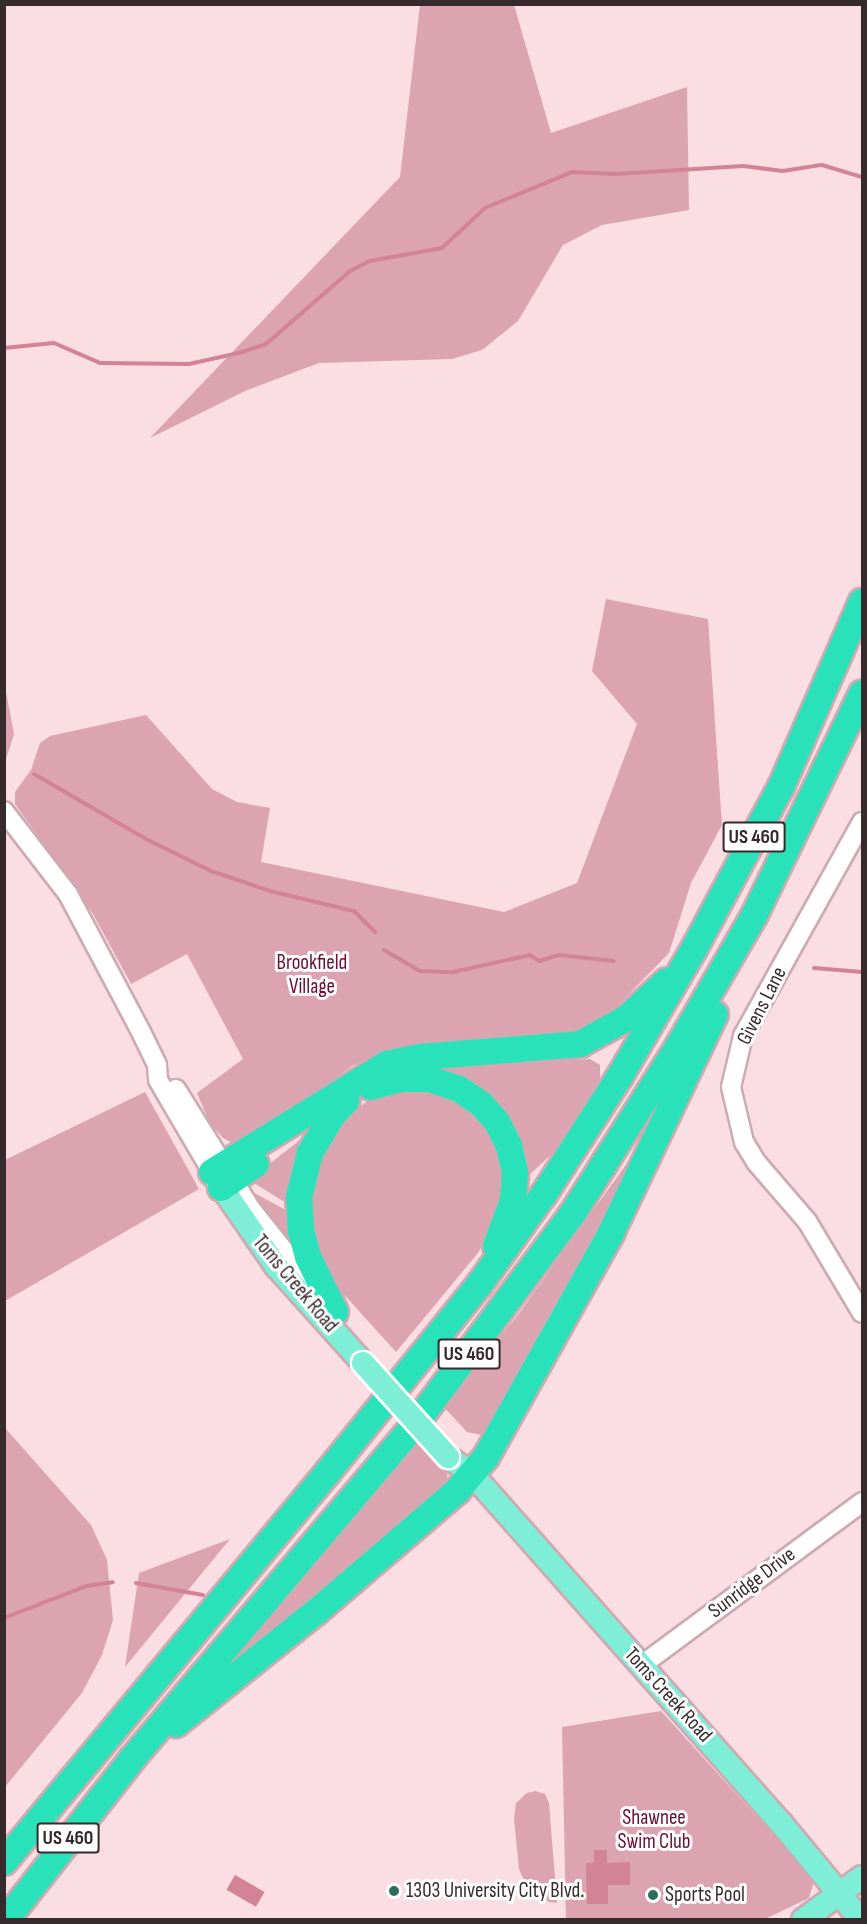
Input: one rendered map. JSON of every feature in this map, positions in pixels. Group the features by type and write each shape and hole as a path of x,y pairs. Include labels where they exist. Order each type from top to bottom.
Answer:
{"highway":[{"name":"US 460","path":"4,1862 479,1285 620,1076 694,949 781,787 862,602"},
{"name":"US 460","path":"6,1920 133,1758 412,1426 505,1307 573,1213 650,1094 755,914 862,694"},
{"path":"133,1758 316,1612 457,1491 472,1474 507,1423 643,1171 726,989 755,914"},
{"path":"222,1176 387,1064 420,1057 544,1049 592,1040 634,1012 694,949"},
{"path":"222,1176 374,1084 401,1079 430,1079 459,1089 481,1104 497,1122 511,1155 513,1201 479,1285"},
{"path":"335,1312 308,1257 301,1231 299,1197 310,1153 332,1116 346,1101"}],"main road":[{"name":"Toms Creek Road","path":"222,1176 276,1266 368,1358 453,1451 642,1665 861,1920"},
{"name":"Toms Creek Road","path":"335,1312 368,1358"},
{"path":"803,1920 841,1894 862,1876"}],"street":[{"name":"Toms Creek Road","path":"4,811 68,894 157,1065 168,1074 222,1176 335,1312"},
{"name":"Givens Lane","path":"862,822 743,1036 731,1087 744,1142 756,1162 807,1221 862,1313"},
{"name":"Sunridge Drive","path":"642,1665 862,1502"}],"green space":[{"path":"420,5 514,5 551,133 687,87 689,210 602,225 563,245 518,321 482,350 452,359 319,363 245,391 150,438 400,177"},
{"name":"Brookfield Village","path":"606,599 708,619 722,825 691,883 669,953 598,1026 558,1035 462,1045 427,1042 376,1055 352,1066 249,1142 234,1144 223,1138 210,1124 197,1093 243,1059 187,954 131,984 93,914 15,804 15,792 31,770 40,743 50,736 146,715 212,789 237,802 270,808 261,862 504,912 577,883 637,724 592,671"},
{"path":"4,681 14,734 5,762 4,762"},
{"path":"590,1059 600,1065 600,1081 555,1151 527,1177 520,1142 432,1068"},
{"path":"402,1090 428,1091 453,1099 473,1112 498,1150 503,1174 493,1227 478,1253 396,1352 329,1278 312,1229 311,1198 321,1158 341,1123 353,1110 379,1095"},
{"path":"145,1092 199,1189 5,1301 5,1160"},
{"path":"314,1129 291,1206 249,1180"},
{"path":"646,1137 491,1428 482,1435 467,1432 443,1406 517,1316"},
{"path":"249,1190 291,1213 301,1258 279,1230"},
{"path":"6,1429 91,1525 107,1560 113,1620 102,1655 82,1693 5,1787"},
{"path":"418,1441 447,1473 448,1482 337,1581 229,1667"},
{"path":"230,1539 125,1667 139,1573"},
{"name":"Shawnee Swim Club","path":"661,1711 808,1873 814,1881 809,1898 765,1919 566,1919 562,1727"},
{"path":"535,1791 545,1794 549,1803 557,1903 549,1902 527,1887 519,1869 514,1819 516,1803 527,1793"}],"shaded area":[{"path":"594,1850 607,1850 607,1863 630,1862 630,1885 608,1885 608,1904 587,1904 586,1863 594,1863"},
{"path":"235,1875 264,1892 256,1907 226,1890"}],"waterway":[{"path":"4,348 54,343 100,363 189,364 239,353 266,344 350,271 370,261 442,248 485,208 572,172 616,174 743,166 783,171 822,165 862,177"},
{"path":"34,774 148,840 211,871 270,891 354,911 375,932"},
{"path":"384,950 420,971 453,972 530,955 539,961 559,955 614,961"},
{"path":"814,968 862,972"},
{"path":"4,1618 86,1586 113,1582"},
{"path":"136,1583 203,1595"}],"place":[{"name":"1303 University City Blvd.","path":"394,1891"},
{"name":"Sports Pool","path":"653,1895"}]}
